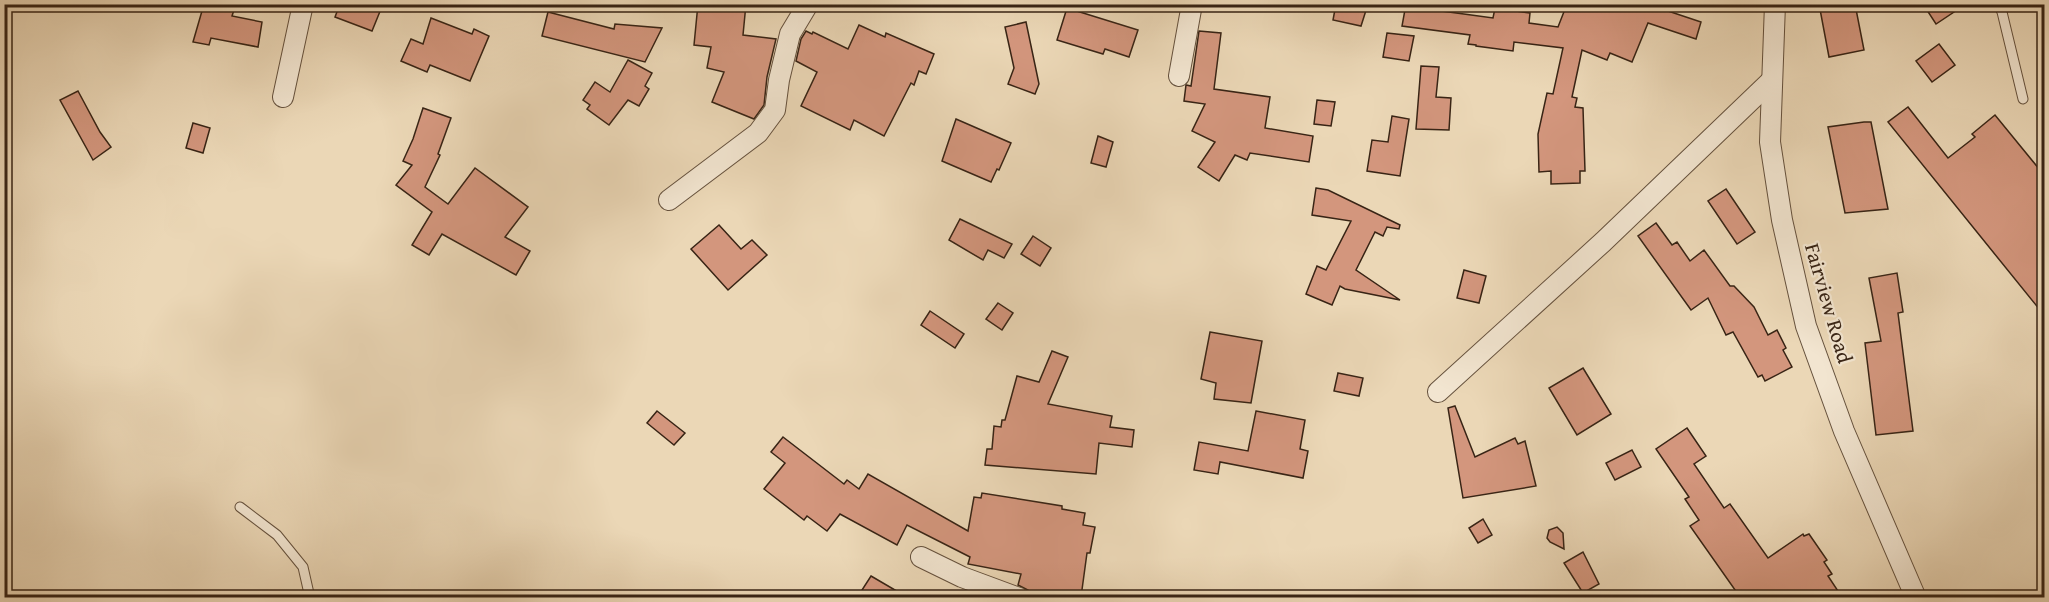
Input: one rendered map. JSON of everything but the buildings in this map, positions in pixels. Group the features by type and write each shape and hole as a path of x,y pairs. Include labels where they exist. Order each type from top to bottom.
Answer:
{"street":[{"path":"283,97 303,4"},
{"path":"669,200 758,133 776,110 779,80 790,34 808,4"},
{"path":"1179,76 1192,4"},
{"name":"Fairview Road","path":"1775,4 1770,142 1782,220 1806,326 1844,431 1916,597"},
{"path":"1438,392 1603,243 1772,80"},
{"path":"921,557 962,577 1019,597"}],"lane":[{"path":"1998,4 2002,12 2023,99"},
{"path":"240,507 277,535 303,567 310,597"}]}
